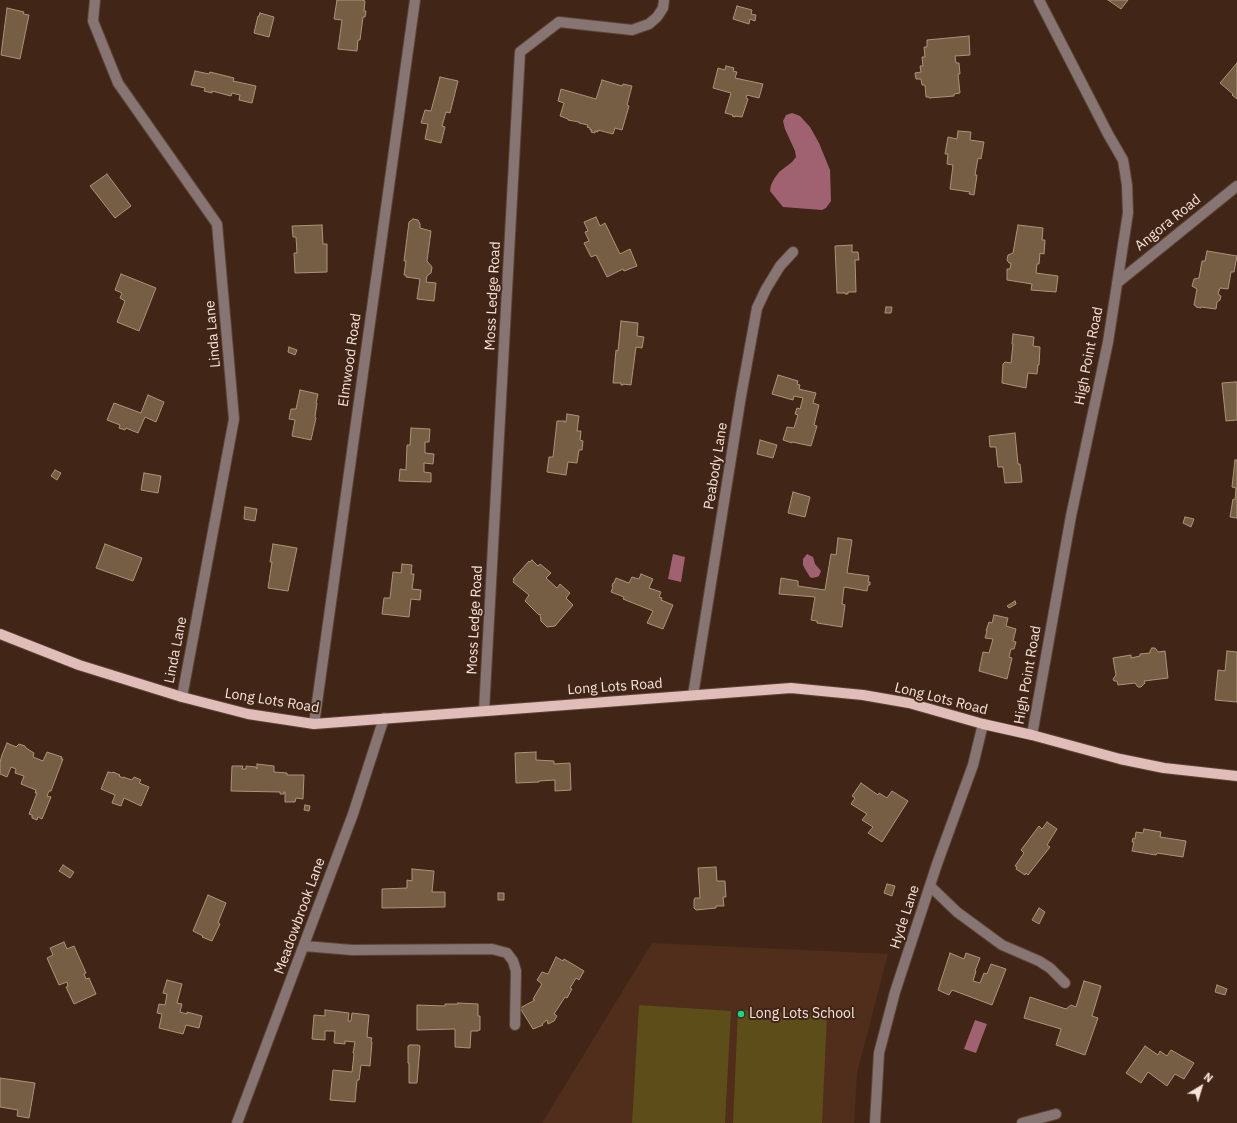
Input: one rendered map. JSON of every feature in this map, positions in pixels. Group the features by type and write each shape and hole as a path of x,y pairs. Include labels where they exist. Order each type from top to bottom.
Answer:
{"main road":[{"name":"Long Lots Road","path":"0,634 79,665 182,697 248,714 314,724 798,688 863,695 909,703 983,724 1032,735 1120,759 1164,768 1237,776"}],"street":[{"name":"Linda Lane","path":"95,0 93,20 118,83 216,224 234,419 182,697"},
{"name":"Elmwood Road","path":"314,724 415,0"},
{"name":"Moss Ledge Road","path":"484,711 520,52 559,22 632,30 649,24 657,17 663,8 664,0"},
{"name":"High Point Road","path":"1032,735 1071,516 1108,342 1128,213 1127,184 1123,160 1039,0"},
{"name":"Angora Road","path":"1117,283 1237,186"},
{"name":"Peabody Lane","path":"693,695 741,396 757,308 766,289 780,266 793,252"},
{"name":"Meadowbrook Lane","path":"237,1123 353,814 384,718"},
{"name":"Hyde Lane","path":"875,1123 879,1053 895,992 930,886 973,765 983,724"},
{"path":"930,886 957,912 1002,945 1039,961 1050,968 1065,983"},
{"path":"304,946 352,950 492,949 507,953 513,961 516,971 515,1025"},
{"path":"1022,1123 1056,1114"}],"shaded area":[{"path":"792,113 800,116 810,127 819,143 830,170 831,201 826,208 822,210 783,207 770,191 771,185 779,172 796,157 783,121 786,115"},
{"path":"673,554 685,557 681,582 668,579"},
{"path":"807,554 813,557 815,564 821,571 817,577 810,577 803,565 803,559"},
{"name":"Long Lots School","path":"652,943 888,954 857,1073 854,1123 542,1123"},
{"path":"639,1005 731,1011 725,1123 632,1123"},
{"path":"738,1010 827,1015 822,1123 733,1123"},
{"path":"975,1020 987,1024 976,1053 964,1049"}],"building":[{"path":"337,0 365,1 364,11 366,11 365,17 363,17 357,51 338,49 342,20 334,19"},
{"path":"1108,0 1128,0 1121,9"},
{"path":"737,6 752,10 751,14 756,15 755,21 750,19 749,24 733,19"},
{"path":"7,8 24,12 23,14 29,15 20,59 1,55"},
{"path":"260,13 274,17 269,37 254,33"},
{"path":"969,36 970,55 955,56 956,63 959,63 960,74 958,74 960,93 954,94 954,96 926,97 925,85 922,85 921,79 916,79 915,73 921,72 920,66 923,66 922,57 925,57 924,47 927,47 927,40"},
{"path":"1237,63 1237,99 1220,83"},
{"path":"726,66 734,68 733,71 737,72 735,78 763,84 759,98 747,95 746,98 748,99 742,117 735,117 725,113 731,93 713,88 718,68 725,70"},
{"path":"195,71 209,74 210,72 234,78 233,81 256,86 252,103 239,100 240,95 232,93 231,96 212,91 212,93 204,91 205,88 191,85"},
{"path":"440,77 458,81 450,113 446,112 442,126 445,127 441,143 425,139 428,124 421,123 425,110 431,111"},
{"path":"602,80 622,86 623,84 632,86 627,105 629,106 622,130 615,128 613,134 598,130 598,132 595,131 595,133 591,132 592,130 587,127 588,125 568,120 560,116 564,103 558,101 561,89 596,99"},
{"path":"958,131 971,132 970,140 984,142 981,159 978,158 974,195 969,194 970,192 950,189 953,165 947,164 948,154 945,154 948,137 957,139"},
{"path":"107,174 131,206 115,218 90,186"},
{"path":"596,217 600,226 605,223 620,254 630,249 637,266 624,271 623,269 607,277 596,255 591,257 584,243 589,241 585,232 588,231 584,222"},
{"path":"413,219 418,220 420,228 431,231 427,261 432,267 431,273 427,276 426,282 436,283 434,301 417,299 420,279 406,277 406,275 404,275 406,261 404,261 409,222"},
{"path":"322,225 323,244 327,244 327,272 295,273 294,253 297,253 296,237 293,237 292,226"},
{"path":"1018,225 1043,228 1042,240 1045,240 1044,254 1040,253 1036,273 1058,276 1056,292 1031,290 1032,284 1007,280 1007,269 1010,269 1011,263 1007,260 1008,255 1013,253"},
{"path":"852,245 852,252 858,252 859,260 855,260 856,292 848,292 848,294 837,293 835,246"},
{"path":"1207,251 1237,256 1234,272 1231,272 1228,289 1220,288 1218,294 1221,296 1220,300 1217,302 1216,309 1201,308 1194,305 1197,289 1192,286 1194,279 1199,278 1202,261 1205,261"},
{"path":"121,274 156,288 139,331 117,322 125,301 120,298 122,293 115,290"},
{"path":"886,307 892,307 891,313 885,313"},
{"path":"621,321 638,323 637,336 644,337 642,348 636,347 631,385 613,383 616,350 618,351"},
{"path":"1013,334 1034,337 1033,346 1040,347 1037,374 1028,373 1026,388 1002,383 1003,364 1005,362 1011,363"},
{"path":"289,347 297,350 295,355 288,352"},
{"path":"778,375 798,381 797,384 800,385 799,389 816,393 813,403 819,405 814,425 817,426 811,446 783,440 787,427 794,428 798,415 795,414 797,408 800,409 803,398 794,396 793,400 772,394"},
{"path":"1237,382 1237,420 1226,421 1222,383"},
{"path":"300,390 318,394 316,403 316,418 311,440 292,436 295,420 289,419 291,409 296,409"},
{"path":"148,395 164,402 156,422 145,417 138,433 126,428 125,430 119,428 120,425 107,420 114,403 141,413"},
{"path":"567,414 579,416 577,431 581,431 580,440 583,441 582,450 579,450 577,463 568,462 566,475 547,472 549,457 553,457 557,421 566,422"},
{"path":"411,428 430,429 429,442 425,442 425,453 434,454 433,464 424,463 424,472 431,473 431,482 399,481 400,469 406,470 407,445 410,445"},
{"path":"1015,433 1018,464 1020,464 1022,482 1005,483 1003,467 998,467 996,447 990,447 989,436"},
{"path":"760,440 777,445 773,458 757,454"},
{"path":"1235,460 1237,460 1237,518 1230,517 1233,499 1235,500 1236,488 1232,487"},
{"path":"55,470 61,473 57,480 51,476"},
{"path":"144,473 161,476 158,493 141,490"},
{"path":"793,492 810,497 805,517 788,513"},
{"path":"245,507 257,509 255,521 244,519"},
{"path":"1185,517 1194,519 1191,527 1183,523"},
{"path":"838,538 852,540 847,573 869,576 868,582 870,582 867,591 844,587 842,604 845,605 842,627 817,623 817,621 811,620 815,597 779,594 781,578 798,581 798,586 825,590 831,554 836,555"},
{"path":"105,544 142,558 133,581 96,568"},
{"path":"273,544 297,548 288,591 268,588"},
{"path":"532,560 538,566 540,564 551,573 546,578 557,588 560,584 570,593 566,598 573,605 555,626 547,627 541,621 540,614 539,615 525,601 529,595 513,582 513,579 529,561 530,562"},
{"path":"402,564 412,565 411,574 414,574 412,589 421,590 420,600 411,599 409,617 382,614 384,598 390,598 393,572 401,573"},
{"path":"641,574 653,579 649,588 661,592 659,597 662,598 661,600 673,605 663,629 647,623 653,611 623,599 624,597 611,592 616,578 629,583 632,577 639,579"},
{"path":"1015,601 1016,604 1009,608 1007,606"},
{"path":"994,615 1008,618 1006,626 1016,629 1013,641 1016,642 1014,649 1011,649 1009,657 1012,658 1007,679 979,671 983,652 989,653 993,639 985,638 989,622 992,623"},
{"path":"1152,648 1155,648 1158,652 1165,651 1168,678 1144,681 1145,683 1141,687 1138,687 1135,683 1118,685 1117,681 1114,681 1113,679 1116,675 1113,658 1131,655 1131,658 1140,656 1140,654 1150,653"},
{"path":"1227,651 1237,652 1237,702 1215,700 1218,670 1225,671"},
{"path":"7,743 16,747 19,744 25,746 34,753 33,757 43,761 47,752 62,757 61,759 63,759 51,791 49,791 47,796 51,797 42,819 38,817 37,820 32,818 32,815 29,814 37,793 35,793 36,790 21,784 24,776 15,773 16,769 11,767 7,777 0,774 0,762"},
{"path":"536,752 536,760 554,761 554,764 570,763 571,790 555,791 555,780 516,783 515,753"},
{"path":"257,764 274,766 274,772 287,773 287,775 304,775 303,799 296,798 295,802 285,802 285,792 284,794 280,794 280,792 231,791 232,766 243,766 242,769 246,769 246,766 256,767 257,769"},
{"path":"108,772 113,772 123,778 132,780 134,777 141,780 139,783 149,787 141,806 124,798 121,806 112,803 115,795 101,789"},
{"path":"861,783 878,795 879,793 887,798 892,791 908,801 882,842 868,833 873,827 862,820 867,814 851,804 855,798 852,796"},
{"path":"305,805 310,806 309,811 304,810"},
{"path":"1047,822 1057,829 1047,845 1050,847 1028,875 1026,873 1025,875 1016,869 1017,867 1015,866 1024,853 1021,850 1039,826 1042,829"},
{"path":"1144,829 1161,832 1160,837 1186,841 1183,857 1132,851 1134,842 1132,842 1133,838 1135,839 1136,832 1143,833"},
{"path":"63,865 74,872 70,878 59,871"},
{"path":"716,867 717,881 725,881 726,897 723,897 724,906 696,910 694,908 694,900 695,898 700,898 698,868"},
{"path":"412,869 434,871 432,892 445,892 445,907 382,908 382,889 407,888 407,880 412,881"},
{"path":"887,884 895,886 892,896 884,893"},
{"path":"498,893 504,893 504,900 498,900"},
{"path":"208,895 226,903 218,923 220,924 212,941 193,931"},
{"path":"1039,908 1045,912 1039,924 1032,920"},
{"path":"64,942 67,949 74,946 86,973 84,974 86,979 89,978 96,994 74,1004 66,987 68,986 67,982 59,985 47,958 53,955 50,948"},
{"path":"950,953 964,959 966,953 980,958 973,981 980,983 984,973 987,974 991,964 1006,969 992,1005 952,990 949,995 938,990"},
{"path":"556,957 563,961 564,959 584,971 579,980 576,978 570,988 572,989 567,998 565,997 554,1014 557,1016 554,1021 548,1024 547,1020 542,1024 543,1025 533,1029 520,1008 535,1000 533,999 542,984 537,980 542,972 548,974"},
{"path":"167,980 182,984 177,1003 182,1004 180,1012 187,1014 187,1012 202,1016 199,1028 186,1025 183,1034 159,1028 162,1014 157,1013 159,1004 165,1005 167,994 163,993"},
{"path":"1084,981 1101,986 1092,1016 1098,1018 1085,1055 1056,1045 1061,1029 1024,1018 1030,997 1066,1009 1071,1005 1076,1007"},
{"path":"1217,985 1227,989 1225,995 1215,992"},
{"path":"445,1004 478,1004 480,1030 471,1031 470,1048 455,1047 455,1029 417,1030 417,1005 445,1006"},
{"path":"325,1010 349,1013 348,1021 351,1021 352,1013 369,1015 367,1037 372,1038 370,1066 361,1065 359,1080 357,1080 355,1102 330,1100 333,1070 352,1072 355,1042 345,1041 345,1044 334,1043 335,1031 325,1031 325,1040 312,1039 314,1015 325,1016"},
{"path":"408,1046 420,1046 417,1083 409,1083"},
{"path":"1145,1046 1158,1055 1160,1051 1167,1056 1171,1050 1194,1063 1184,1079 1175,1074 1167,1086 1148,1072 1141,1083 1126,1073"},
{"path":"0,1078 35,1083 29,1118 17,1116 18,1110 0,1107"}],"place":[{"name":"Long Lots School","path":"741,1014"}]}
